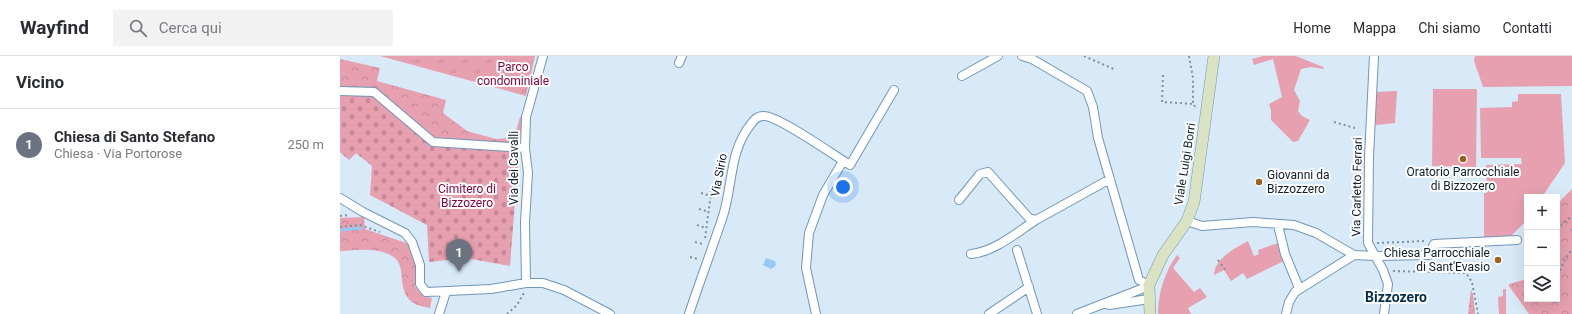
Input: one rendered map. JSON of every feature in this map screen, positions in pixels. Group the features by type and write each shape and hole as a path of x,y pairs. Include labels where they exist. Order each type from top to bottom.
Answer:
{"main road":[{"name":"Viale Luigi Borri","path":"1150,314 1149,285 1163,255 1187,221 1195,196 1214,56"}],"street":[{"name":"Via dei Cavalli","path":"527,283 525,222 528,174 526,117 543,56"},
{"path":"962,76 998,56"},
{"path":"1022,56 1032,58 1087,91 1093,107 1098,138 1139,280 1149,285"},
{"name":"Via Carletto Ferrari","path":"1374,56 1368,157 1368,243 1383,270 1388,284 1384,314"},
{"path":"816,314 806,268 809,233 823,195 843,161 850,165 894,90"},
{"path":"340,91 374,92 433,142 526,148"},
{"name":"Via Sirio","path":"689,314 701,260 723,214 734,155 744,132 755,119 763,116 771,117 843,161"},
{"path":"959,200 980,174 988,172 1029,218 1036,220"},
{"path":"971,254 981,253 992,248 1036,220 1110,179"},
{"path":"340,198 363,212 405,233 412,242 420,265 420,284 426,292 491,289 527,283 543,284 564,290 610,314"},
{"path":"1187,221 1202,226 1253,222 1294,225 1316,233 1354,255 1429,255 1434,244 1517,240"},
{"path":"1278,225 1285,254 1300,288"},
{"path":"1017,250 1037,314"},
{"path":"1286,314 1289,302 1295,292 1354,255"},
{"path":"1077,314 1149,285"},
{"path":"989,314 1029,287"},
{"path":"439,314 446,292"},
{"path":"1096,306 1149,299"}],"path":[{"path":"1084,56 1116,70"},
{"path":"1163,75 1162,102 1194,104 1189,56"},
{"path":"1334,122 1355,128"},
{"path":"701,250 706,228 712,186"},
{"path":"701,193 711,196"},
{"path":"699,209 708,212"},
{"path":"1560,226 1572,216"},
{"path":"340,227 360,225 382,232"},
{"path":"697,225 706,228"},
{"path":"695,242 703,244"},
{"path":"1460,242 1461,273"},
{"path":"1560,270 1567,256 1572,250"},
{"path":"690,257 701,260"},
{"path":"1218,260 1227,272"},
{"path":"1461,264 1468,264"},
{"path":"1392,272 1466,273 1472,282 1478,314"},
{"path":"507,314 517,305 527,283"}],"green space":[{"name":"Parco condominiale","path":"380,56 535,56 526,96"},
{"path":"1263,56 1296,56 1323,67 1324,69 1311,67 1301,69 1294,90 1300,101 1298,111 1302,116 1310,120 1298,141 1293,142 1271,120 1271,110 1269,104 1282,97 1273,59 1254,65 1252,59"},
{"path":"1475,56 1572,56 1572,86 1483,87 1474,61"},
{"path":"340,59 380,68 377,81 446,100 443,113 467,131 496,139 496,144 434,139 340,89"},
{"path":"1433,89 1477,89 1476,167 1432,166"},
{"path":"1397,91 1395,123 1377,125 1373,122 1376,92"},
{"name":"Cimitero di Bizzozero","path":"342,93 373,95 423,137 519,150 510,266 466,258 429,262 427,225 370,195 372,166 356,153 349,160 340,152 340,95"},
{"path":"1518,94 1561,94 1565,163 1544,194 1524,194 1524,223 1510,237 1484,239 1484,193 1487,193 1486,165 1522,164 1521,158 1481,158 1480,108 1512,107 1512,102 1518,101"},
{"path":"520,117 523,117 519,143 516,145 496,144 496,139 511,137 514,134"},
{"path":"1572,189 1572,314 1529,314 1509,284 1524,280 1524,302 1560,302 1560,201"},
{"path":"364,217 365,229 409,244 416,265 415,286 422,295 432,298 430,308 417,305 409,299 403,286 400,266 397,260 392,256 373,250 340,251 340,218"},
{"path":"1248,241 1254,256 1259,254 1258,250 1278,243 1284,261 1247,279 1243,273 1231,281 1224,270 1214,275 1215,269 1226,254"},
{"path":"1177,255 1180,258 1173,268 1194,292 1200,288 1207,297 1188,308 1191,314 1158,314 1159,298 1163,283 1169,268"},
{"path":"1503,289 1506,289 1506,314 1499,314 1498,297 1503,296"},
{"path":"1471,290 1473,294 1475,314 1468,314"}],"water":[{"path":"766,258 775,261 776,265 771,269 763,265"}],"waterway":[{"path":"340,230 361,228"}],"place":[{"name":"Oratorio Parrocchiale di Bizzozero","path":"1463,159"},
{"name":"Giovanni da Bizzozzero","path":"1259,182"},
{"name":"Chiesa Parrocchiale di Sant'Evasio","path":"1498,260"},
{"name":"Chiesa di Santo Stefano","path":"459,272"}],"district":[{"name":"Bizzozero","path":"1396,297"}]}
